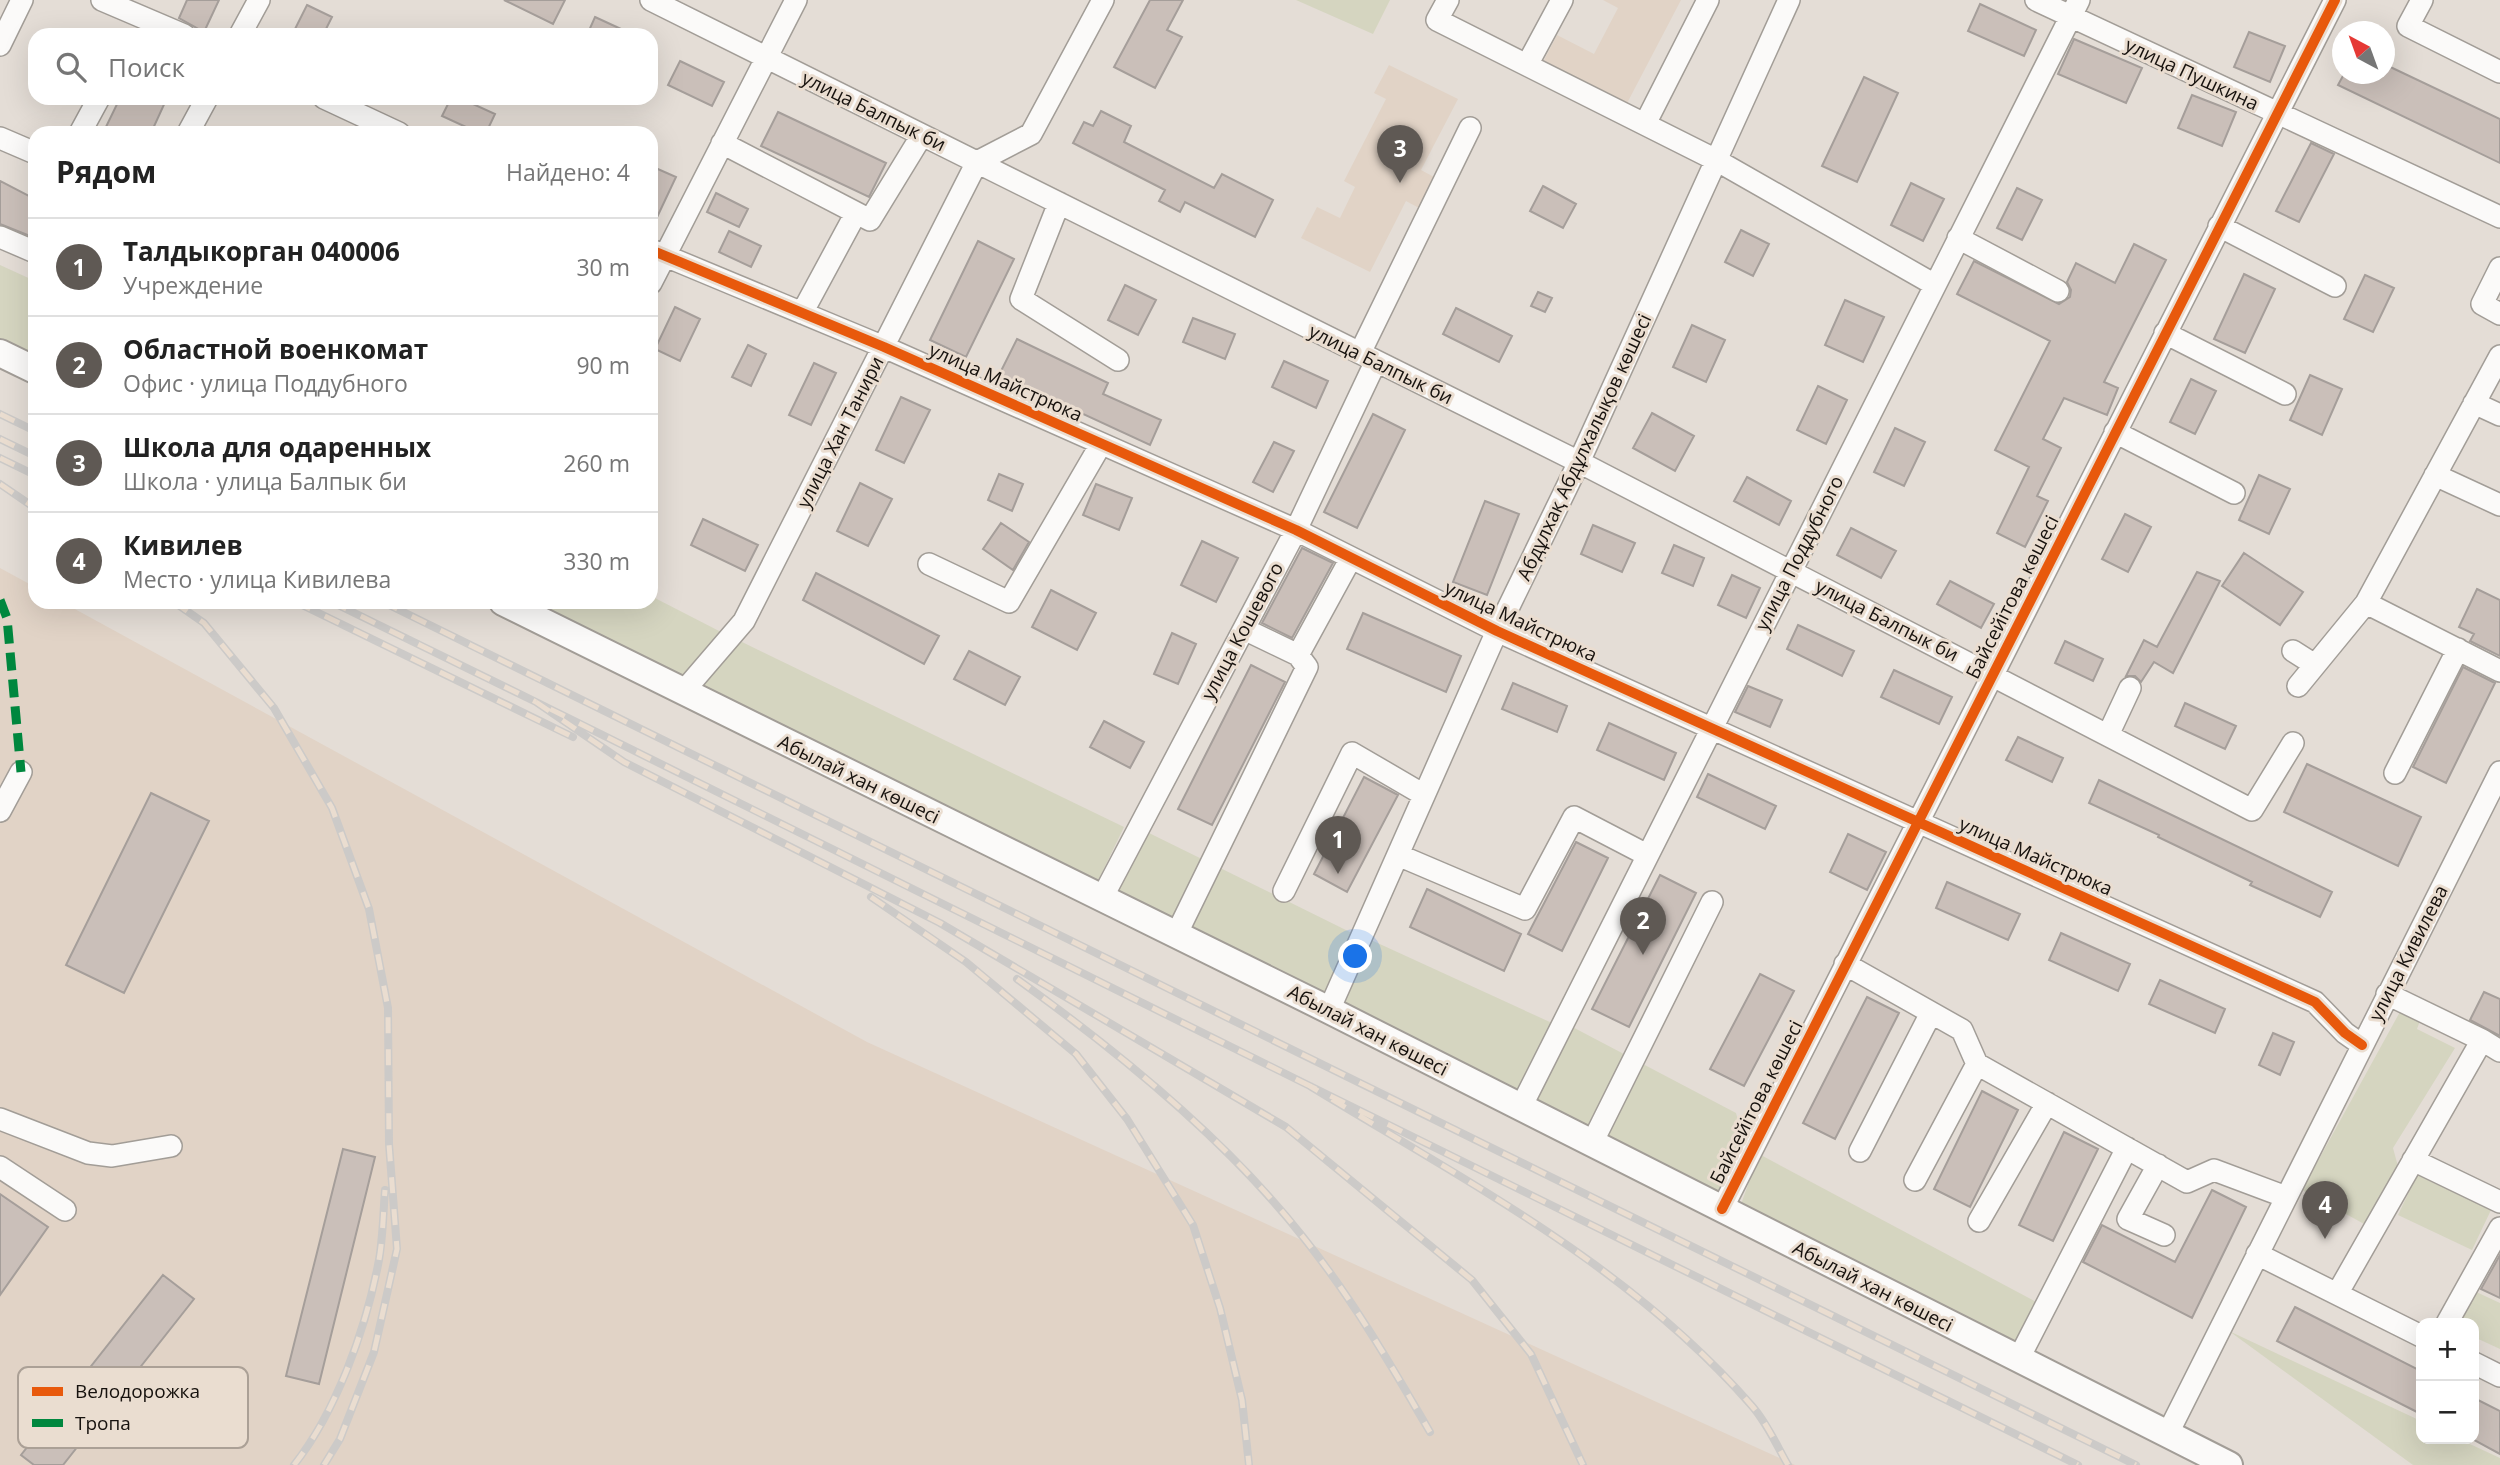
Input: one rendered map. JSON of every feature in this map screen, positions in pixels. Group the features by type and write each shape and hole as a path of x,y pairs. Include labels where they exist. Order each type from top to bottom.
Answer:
{"main road":[{"path":"0,352 28,366"},
{"name":"Абылай хан көшесі","path":"517,609 1329,1010 2229,1465"}],"street":[{"path":"0,45 22,0"},
{"path":"102,0 138,26"},
{"path":"244,28 259,0"},
{"name":"улица Балпык би","path":"651,0 1579,462 2252,810 2293,743"},
{"path":"658,254 722,143 796,0"},
{"path":"977,162 1031,134 1103,0"},
{"path":"1448,0 1437,20 1716,160 1935,285"},
{"path":"1527,65 1562,0"},
{"path":"1645,124 1708,0"},
{"name":"Абдұлхақ Абдұлхалықов көшесі","path":"1329,1010 1497,631 1579,462 1789,0"},
{"name":"улица Пушкина","path":"2036,0 2074,9 2276,113 2500,218"},
{"name":"Байсейітова көшесі","path":"1722,1209 2334,0"},
{"path":"2422,0 2408,26 2500,72"},
{"name":"улица Поддубного","path":"1521,1107 2074,9"},
{"path":"84,126 95,105"},
{"path":"192,126 203,105"},
{"path":"339,105 384,126"},
{"name":"улица Кошевого","path":"1102,898 1296,530 1368,357 1470,128"},
{"path":"722,143 870,220 922,135"},
{"path":"0,138 28,150"},
{"name":"улица Хан Танири","path":"683,691 744,621 977,162"},
{"path":"1059,203 1021,299 1118,360"},
{"path":"803,313 856,213"},
{"path":"2219,226 2335,286"},
{"path":"0,237 28,249"},
{"path":"1958,238 2058,290"},
{"name":"улица Майстрюка","path":"658,254 884,347 1296,530 1497,631 2315,1002 2345,1033 2361,1045"},
{"path":"2500,268 2482,304 2500,314"},
{"path":"2165,333 2285,394"},
{"path":"2298,686 2366,603 2500,356"},
{"path":"2474,403 2500,415"},
{"path":"2115,432 2234,493"},
{"path":"929,564 1009,602 1101,444"},
{"path":"2435,475 2500,505"},
{"path":"1298,655 1351,558"},
{"path":"2366,603 2500,671"},
{"path":"1176,934 1307,667 1298,655 1244,629"},
{"path":"2395,773 2458,649"},
{"path":"2293,651 2315,665"},
{"path":"2108,735 2130,688"},
{"path":"1284,891 1352,753 1424,795"},
{"path":"0,811 21,772"},
{"name":"улица Кивилева","path":"2167,1435 2500,772"},
{"path":"1398,855 1525,909 1574,817 1647,855"},
{"path":"1592,1143 1712,902"},
{"path":"1845,964 1962,1030 1977,1064 2187,1182 2214,1170 2286,1197"},
{"path":"2337,1294 2413,1160 2491,1046 2387,994"},
{"path":"1860,1151 1931,1013"},
{"path":"1915,1180 1977,1064"},
{"path":"1979,1221 2047,1103"},
{"path":"0,1119 88,1153 112,1156 171,1146"},
{"path":"2018,1360 2127,1148"},
{"path":"2413,1160 2500,1202"},
{"path":"2158,1165 2128,1219 2164,1235"},
{"path":"0,1167 65,1210"},
{"path":"2450,1318 2500,1228"},
{"path":"2257,1254 2416,1334"},
{"path":"2479,1366 2500,1376"}],"shaded area":[{"path":"1603,0 1681,0 1624,109 1541,66 1557,35 1594,54 1618,8"},
{"path":"1389,65 1458,99 1421,170 1434,177 1419,208 1406,201 1370,272 1301,238 1317,207 1340,218 1355,187 1344,181 1386,99 1374,93"},
{"path":"0,568 28,583 28,609 75,609 867,1042 1795,1465 0,1465"}],"green space":[{"path":"1296,0 1390,0 1373,34"},
{"path":"0,265 28,278 28,357 0,343"},
{"path":"658,600 723,633 678,682 529,609 658,609"},
{"path":"740,641 1124,827 1097,883 700,689"},
{"path":"1149,833 1356,935 1323,999 1110,893"},
{"path":"1371,940 1552,1023 1518,1098 1339,1009"},
{"path":"2401,1010 2421,1018 2417,1029 2455,1048 2393,1148 2399,1170 2366,1225 2302,1190"},
{"path":"1563,1022 1736,1113 1745,1146 1718,1199 1529,1106"},
{"path":"1759,1154 2040,1304 2014,1343 1740,1207"},
{"path":"2417,1175 2491,1210 2472,1250 2398,1215"},
{"path":"2472,1290 2500,1303 2500,1349 2479,1339 2479,1318 2458,1318"},
{"path":"2229,1331 2416,1419 2416,1444 2470,1444 2500,1458 2500,1465 2413,1465"}],"building":[{"path":"187,0 219,0 206,28 197,28 179,18"},
{"path":"504,0 565,0 553,24"},
{"path":"1150,0 1183,0 1167,30 1182,37 1155,88 1114,67"},
{"path":"1980,4 2036,30 2024,56 1968,31"},
{"path":"307,5 332,17 326,28 296,28"},
{"path":"595,17 619,28 590,28"},
{"path":"2249,32 2285,46 2270,82 2234,67"},
{"path":"2074,39 2142,68 2126,103 2058,74"},
{"path":"680,61 724,82 712,106 668,85"},
{"path":"2395,69 2500,119 2500,163 2338,85 2395,84"},
{"path":"1864,77 1898,93 1857,182 1822,166"},
{"path":"2192,95 2236,112 2222,146 2178,128"},
{"path":"117,105 164,105 154,126 106,126"},
{"path":"448,105 475,105 495,114 489,126 464,126 442,116"},
{"path":"1101,111 1131,126 1124,142 1214,188 1222,174 1273,200 1255,237 1185,202 1180,212 1159,201 1165,190 1073,143 1084,122 1093,126"},
{"path":"778,112 886,163 869,197 761,146"},
{"path":"2311,143 2334,154 2299,222 2276,211"},
{"path":"658,169 676,177 658,215"},
{"path":"0,181 28,195 28,235 0,224"},
{"path":"1911,183 1944,199 1923,241 1891,225"},
{"path":"1543,186 1576,204 1563,228 1530,211"},
{"path":"2017,188 2042,200 2022,240 1997,228"},
{"path":"716,193 748,209 739,227 707,212"},
{"path":"1741,230 1769,244 1753,276 1725,262"},
{"path":"729,231 761,246 751,267 719,252"},
{"path":"978,241 1014,259 966,357 930,340"},
{"path":"2134,244 2166,260 2104,382 2118,388 2107,415 2064,398 2043,439 2061,448 2037,496 2048,501 2025,547 1997,533 2029,467 1995,450 2050,341 1957,294 1974,261 2059,304 2070,297 2071,290 2067,282 2076,263 2115,283"},
{"path":"2244,274 2275,289 2245,353 2214,339"},
{"path":"2365,275 2394,288 2373,332 2344,319"},
{"path":"1125,285 1156,300 1138,335 1108,320"},
{"path":"1538,292 1552,298 1545,312 1531,306"},
{"path":"1845,300 1884,317 1863,362 1825,345"},
{"path":"675,307 700,319 680,361 658,350 658,343"},
{"path":"1456,308 1512,336 1499,362 1443,334"},
{"path":"1193,318 1235,334 1225,359 1183,342"},
{"path":"1692,325 1725,340 1706,382 1673,367"},
{"path":"1017,339 1108,383 1103,394 1161,420 1150,445 999,375"},
{"path":"748,345 766,354 751,386 732,377"},
{"path":"1284,361 1328,381 1316,408 1272,387"},
{"path":"814,363 836,373 811,425 789,415"},
{"path":"2310,375 2342,389 2322,435 2290,420"},
{"path":"2191,379 2216,391 2195,434 2170,422"},
{"path":"1818,386 1847,400 1826,444 1797,430"},
{"path":"901,397 930,410 904,463 876,450"},
{"path":"1652,413 1694,436 1675,471 1633,448"},
{"path":"1373,414 1405,430 1357,528 1324,512"},
{"path":"1895,428 1925,442 1904,486 1874,472"},
{"path":"1274,442 1294,451 1273,492 1253,482"},
{"path":"999,474 1023,484 1012,511 988,500"},
{"path":"2259,475 2290,489 2269,534 2239,520"},
{"path":"1747,477 1791,501 1779,525 1734,501"},
{"path":"860,483 892,499 868,546 837,531"},
{"path":"1096,484 1132,498 1119,530 1083,515"},
{"path":"1485,501 1519,514 1487,595 1453,582"},
{"path":"2125,514 2151,527 2128,572 2102,559"},
{"path":"703,519 758,545 745,571 691,545"},
{"path":"1001,523 1029,542 1013,570 983,549"},
{"path":"1593,525 1635,543 1622,572 1581,554"},
{"path":"1851,528 1896,551 1881,578 1837,555"},
{"path":"1202,541 1238,558 1216,602 1181,585"},
{"path":"1674,545 1704,558 1693,586 1662,573"},
{"path":"1302,548 1333,563 1292,638 1262,623"},
{"path":"2244,553 2303,592 2280,625 2222,586"},
{"path":"2197,572 2220,581 2173,673 2154,662 2141,682 2135,676 2126,676 2144,640 2157,647"},
{"path":"816,573 939,636 924,664 803,600"},
{"path":"1732,575 1760,588 1746,618 1718,605"},
{"path":"1950,581 1994,604 1981,628 1937,604"},
{"path":"2477,589 2500,600 2500,656 2470,641 2474,634 2459,627"},
{"path":"1051,590 1096,613 1077,650 1032,627"},
{"path":"1363,613 1461,656 1446,692 1347,649"},
{"path":"1798,625 1854,651 1842,676 1787,649"},
{"path":"1172,633 1196,644 1178,684 1154,674"},
{"path":"2065,641 2103,659 2093,681 2055,663"},
{"path":"969,651 1020,677 1005,705 954,679"},
{"path":"1251,665 1285,682 1212,825 1178,809"},
{"path":"2463,667 2495,683 2446,783 2413,767"},
{"path":"1894,670 1952,697 1939,724 1881,697"},
{"path":"1513,683 1567,706 1557,732 1502,709"},
{"path":"1748,686 1782,700 1770,727 1735,712"},
{"path":"2185,703 2236,726 2225,749 2175,726"},
{"path":"1104,721 1144,742 1130,768 1090,747"},
{"path":"1609,723 1676,753 1664,780 1597,750"},
{"path":"2018,737 2063,758 2052,782 2006,760"},
{"path":"2307,764 2421,817 2398,866 2284,812"},
{"path":"1708,774 1776,806 1765,829 1697,797"},
{"path":"1364,777 1398,795 1347,892 1314,874"},
{"path":"2099,780 2332,892 2320,917 2250,885 2252,882 2158,837 2159,835 2089,803"},
{"path":"151,793 209,821 124,993 66,965"},
{"path":"1848,834 1886,852 1867,890 1830,872"},
{"path":"1576,842 1608,858 1562,951 1528,934"},
{"path":"1660,875 1696,893 1629,1027 1592,1009"},
{"path":"1947,882 2020,914 2008,940 1936,908"},
{"path":"1427,889 1521,934 1504,971 1410,927"},
{"path":"2061,933 2130,964 2118,991 2049,960"},
{"path":"1760,974 1794,991 1744,1086 1710,1069"},
{"path":"2160,980 2225,1009 2215,1033 2149,1004"},
{"path":"2484,992 2500,999 2500,1036 2470,1020"},
{"path":"1867,997 1899,1013 1835,1139 1803,1123"},
{"path":"2273,1033 2294,1042 2280,1075 2259,1065"},
{"path":"1982,1091 2018,1110 1970,1207 1934,1189"},
{"path":"2064,1132 2098,1149 2053,1241 2019,1225"},
{"path":"343,1149 375,1157 319,1384 286,1376"},
{"path":"2212,1190 2246,1207 2192,1318 2083,1262 2102,1225 2175,1262"},
{"path":"0,1194 48,1227 0,1295"},
{"path":"2500,1255 2500,1298 2481,1289"},
{"path":"163,1275 194,1299 140,1367 90,1367"},
{"path":"2295,1307 2416,1368 2416,1411 2277,1341"},
{"path":"2479,1400 2500,1411 2500,1454 2479,1443"},
{"path":"27,1448 76,1448 63,1465 34,1465 21,1455"}],"railway":[{"path":"0,414 28,428"},
{"path":"0,439 28,453"},
{"path":"0,458 28,472"},
{"path":"0,484 28,503"},
{"path":"184,609 204,623 274,708 332,808 369,909 388,1008 389,1144 397,1249 374,1352 340,1439 324,1465"},
{"path":"310,609 573,737"},
{"path":"346,609 536,702"},
{"path":"397,609 2136,1465"},
{"path":"1310,1086 536,702 624,762 940,923 1286,1127 1472,1280 1531,1354 1583,1465"},
{"path":"871,897 966,962 1076,1054 1127,1119 1193,1225 1220,1308 1242,1400 1249,1465"},
{"path":"1017,979 1169,1098 1273,1201 1321,1260 1354,1308 1430,1432"},
{"path":"1788,1465 1752,1406 1704,1356 1654,1310 1544,1230 1310,1086 2078,1465"},
{"path":"294,1465 336,1396 357,1343 378,1265 385,1190"}],"marked path":[{"path":"0,600 7,618 21,772"}],"cycle path":[{"path":"1722,1209 2335,0"},
{"path":"658,253 884,347 1296,530 1497,631 2315,1002 2345,1033 2362,1045"}],"place":[{"name":"Школа для одаренных","path":"1400,183"},
{"name":"Талдыкорган 040006","path":"1338,874"},
{"name":"Областной военкомат","path":"1643,955"},
{"name":"Кивилев","path":"2325,1239"}]}
